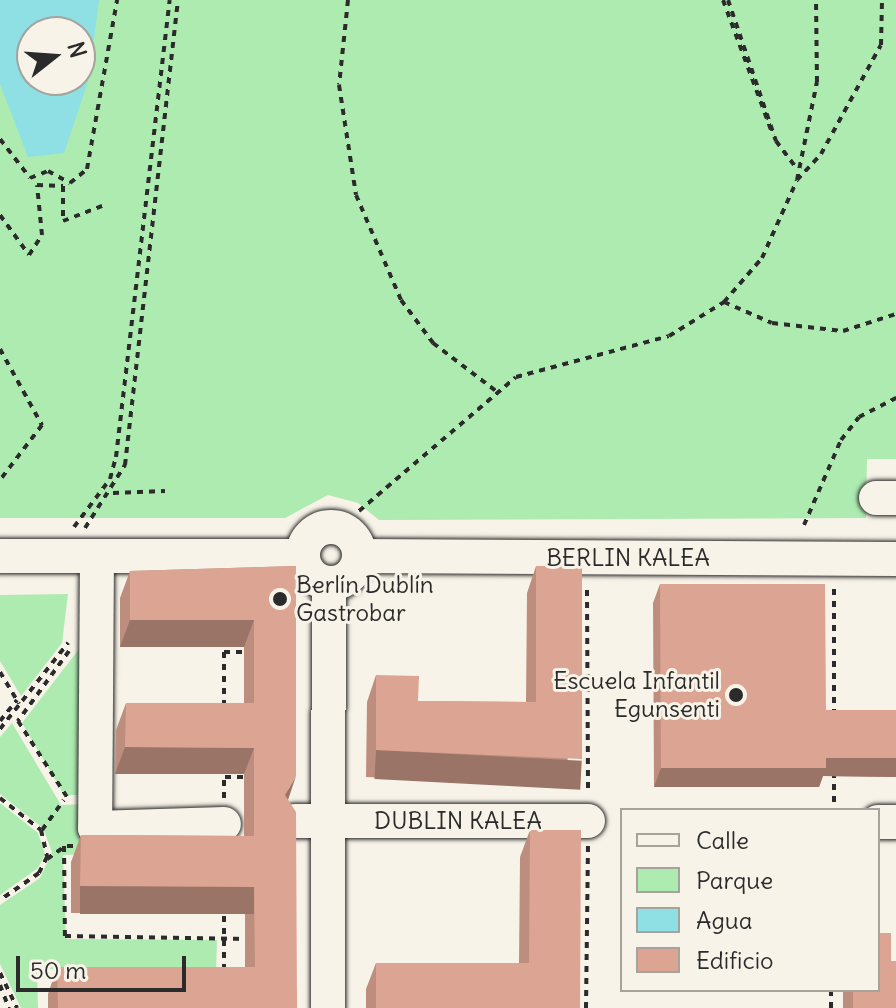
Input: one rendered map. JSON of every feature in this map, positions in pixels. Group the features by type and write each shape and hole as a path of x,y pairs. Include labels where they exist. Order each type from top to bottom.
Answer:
{"street":[{"path":"331,527 346,531 359,556 350,576 329,583 307,570 303,556 306,542 331,527"},
{"path":"0,556 85,545 303,556"},
{"path":"85,545 88,837 224,824"},
{"name":"BERLIN KALEA","path":"359,556 896,559"},
{"path":"328,1008 329,583"},
{"name":"DUBLIN KALEA","path":"295,821 588,821"}],"path":[{"path":"0,139 30,178 48,171 70,183 87,169 117,0"},
{"path":"85,545 75,519 110,479 116,457 170,0"},
{"path":"85,545 125,465 178,0"},
{"path":"348,0 339,85 356,195 401,300 433,343 496,391"},
{"path":"725,0 776,141 798,170"},
{"path":"359,511 496,391 540,366 669,336 724,302 762,258 797,180 817,82 816,0"},
{"path":"797,180 821,154 881,45 882,0"},
{"path":"0,215 29,255 42,235 37,185 63,186 63,221 102,206"},
{"path":"724,302 772,323 843,331 896,314"},
{"path":"0,349 42,425 0,480"},
{"path":"804,525 841,440 859,417 896,398"},
{"path":"113,493 165,491"},
{"path":"834,589 834,730"},
{"path":"0,729 73,630"},
{"path":"224,652 252,652"},
{"path":"0,672 23,711"},
{"path":"0,721 18,702"},
{"path":"224,709 238,709"},
{"path":"834,761 834,808"},
{"path":"224,777 252,777"},
{"path":"0,798 41,831 46,859"},
{"path":"41,831 64,800"},
{"path":"0,900 39,873 46,859 88,837"},
{"path":"64,847 65,936 267,939"},
{"path":"0,973 17,1008"},
{"path":"208,973 224,973"},
{"path":"0,985 9,1008"}],"green space":[{"path":"0,0 896,0 896,459 867,459 866,518 379,520 358,503 328,495 285,518 0,518"},
{"path":"68,594 62,643 21,696 0,661 0,595"},
{"path":"86,640 89,795 64,795 22,723"},
{"path":"12,723 61,805 89,804 90,854 63,855 66,939 217,940 216,972 37,969 38,1008 21,1008 0,964 0,905 40,878 52,852 43,828 0,794 0,737"},
{"path":"0,803 38,833 45,854 38,868 0,895"}],"water":[{"path":"0,0 99,0 96,23 96,16 16,16 16,96 83,96 64,153 28,157 0,84"}],"building":[{"path":"296,566 296,776 285,795 296,812 297,1008 58,1008 57,967 255,967 254,887 80,886 81,835 254,836 254,748 125,747 126,703 254,703 254,620 130,620 130,571"},
{"path":"536,566 582,566 582,759 376,750 376,675 419,676 418,701 536,702"},
{"name":"Escuela Infantil Egunsenti","path":"660,584 825,584 826,710 896,710 896,758 826,758 826,768 661,768"},
{"path":"530,830 581,830 580,1008 376,1008 376,963 529,963"},
{"path":"880,933 891,933 891,961 896,961 896,1008 853,1008 853,992 880,992"}],"place":[{"name":"Berlín Dublín Gastrobar","path":"280,599"},
{"name":"Escuela Infantil Egunsenti","path":"736,695"}]}
